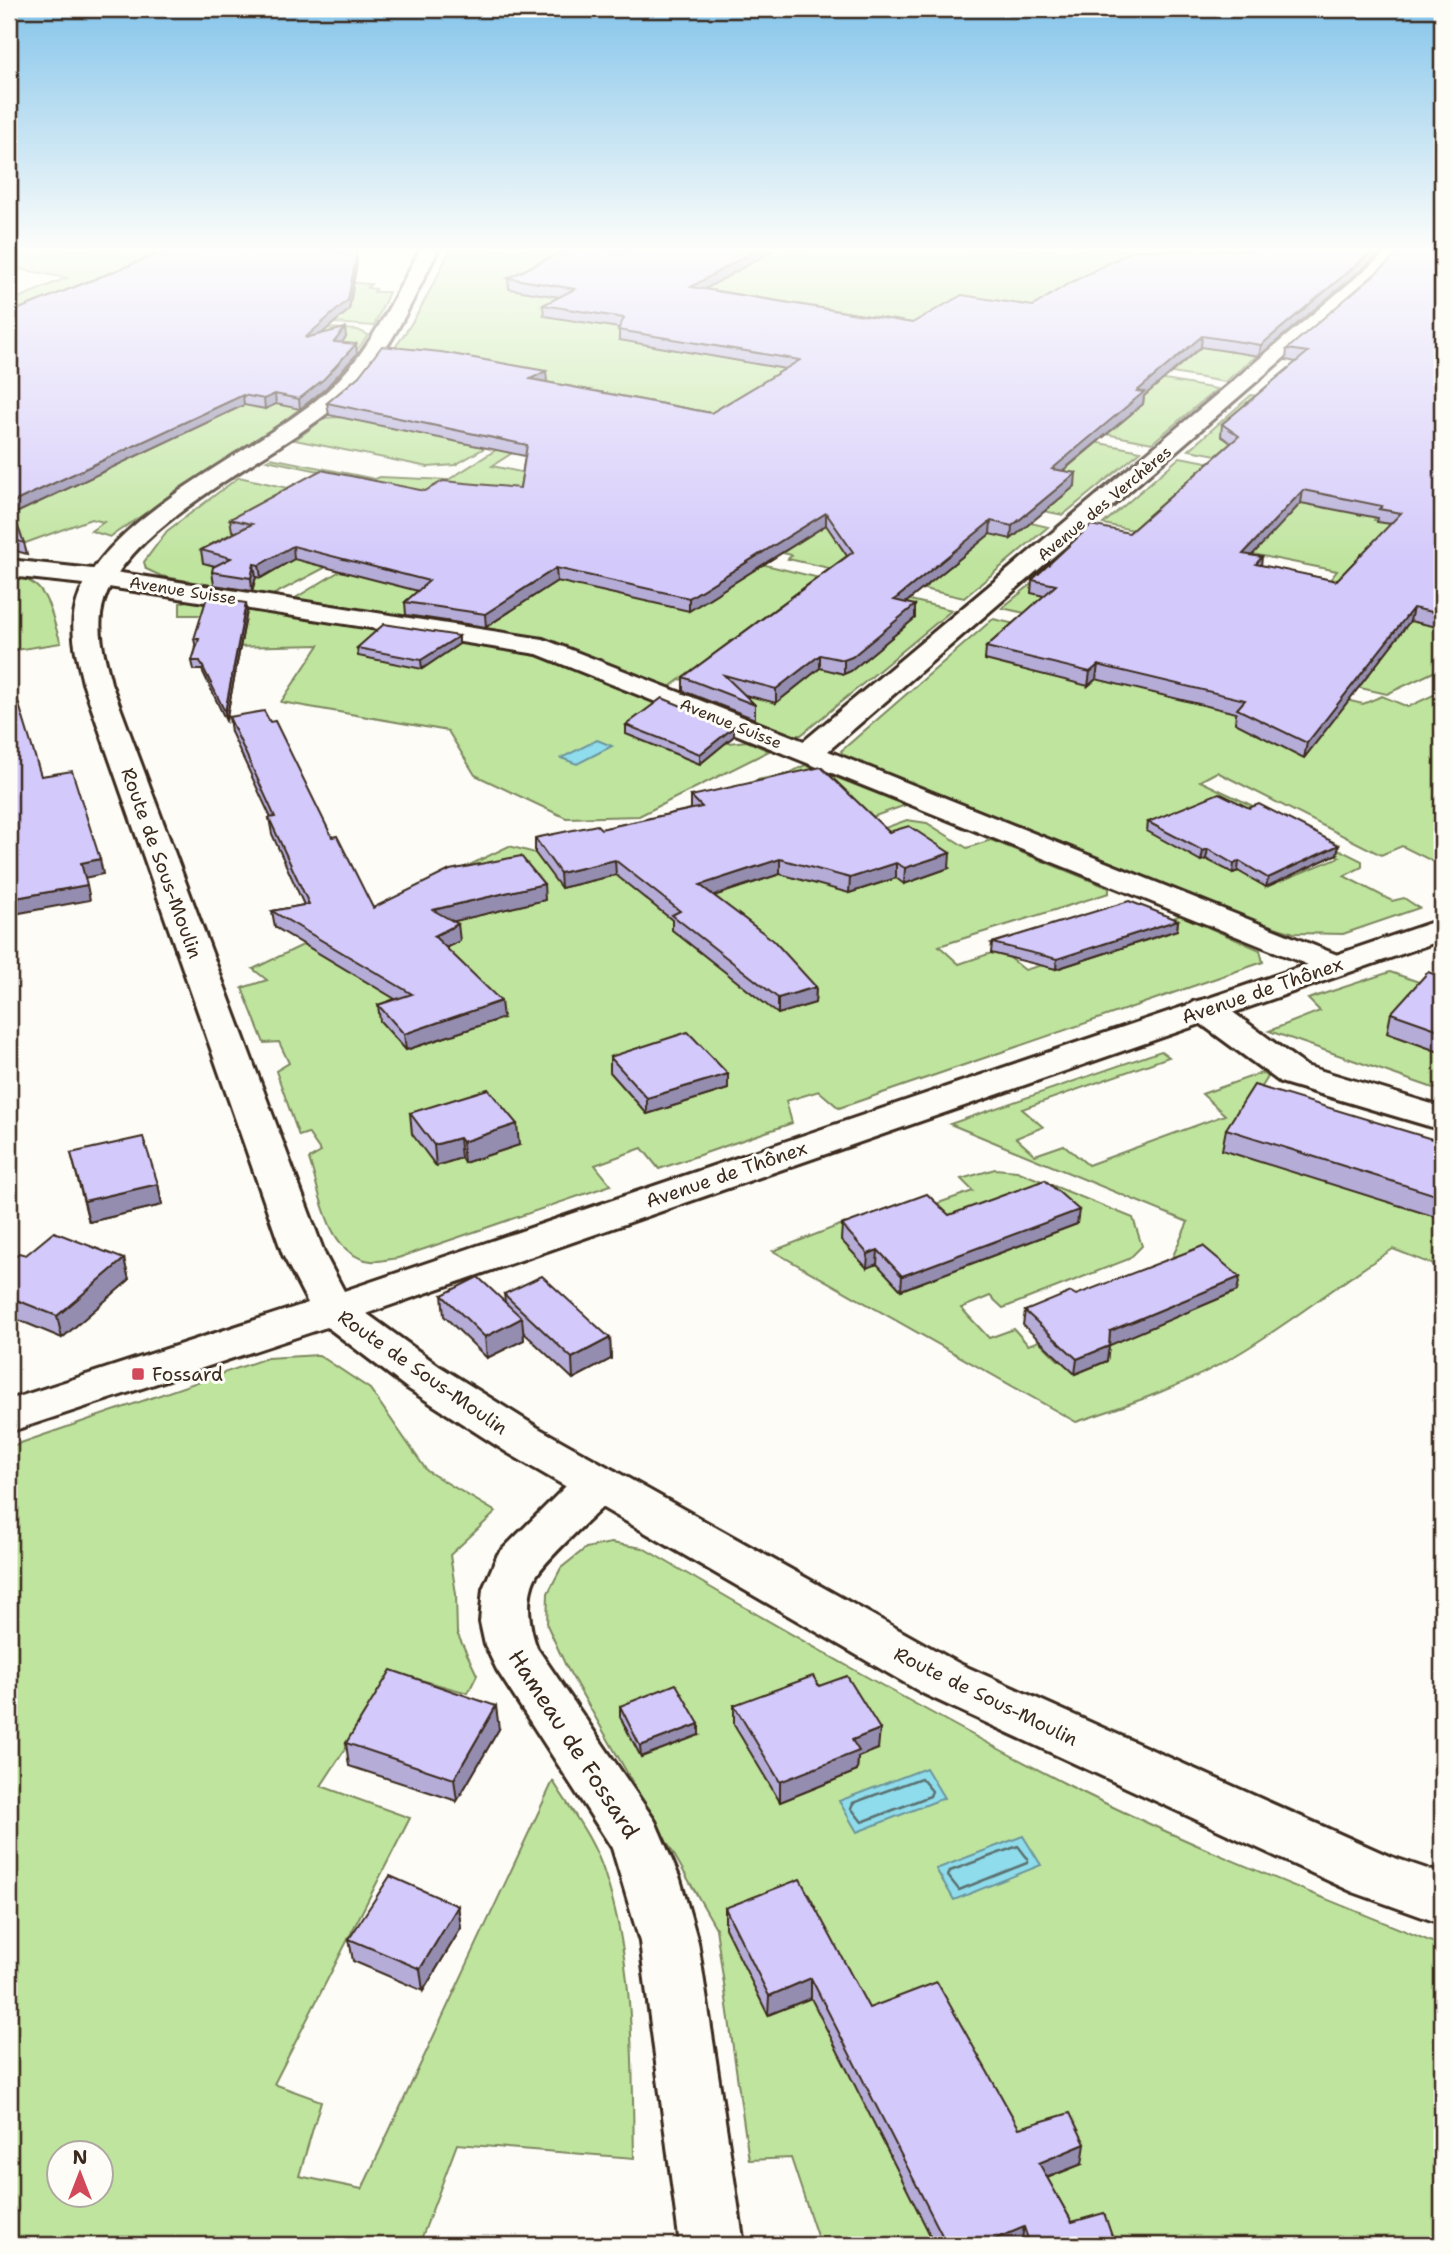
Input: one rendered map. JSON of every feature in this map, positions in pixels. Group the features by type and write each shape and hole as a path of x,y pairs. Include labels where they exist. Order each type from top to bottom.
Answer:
{"street":[{"name":"Route de Sous-Moulin","path":"370,355 362,369 312,414 141,533 102,578 89,606 87,636 97,683 304,1255 333,1310 457,1400 943,1679 1373,1875 1442,1899"},
{"name":"Avenue des Verchères","path":"807,754 1276,355"},
{"name":"Avenue Suisse","path":"9,568 102,578 543,647 1333,965"},
{"name":"Avenue de Thônex","path":"9,1416 333,1310 1442,929"},
{"path":"1206,1010 1293,1073 1442,1119"},
{"name":"Hameau de Fossard","path":"598,1483 516,1567 508,1584 504,1606 506,1637 515,1656 636,1838 652,1879 668,1942 712,2245"}],"green space":[{"path":"94,355 352,355 313,396 282,423 110,537 91,531 104,522 91,519 9,549 9,389"},
{"path":"389,355 1024,355 1068,363 1066,366 1096,368 1217,389 1152,443 850,385 839,393 1141,451 1063,515 912,484 908,477 876,472 871,476 815,464 738,517 787,528 823,507 831,507 836,502 825,500 836,493 846,488 864,486 905,495 898,501 937,507 943,502 1048,527 964,598 788,559 792,555 769,550 753,562 952,610 801,735 788,735 730,713 749,698 680,679 668,688 549,641 471,628 447,620 427,621 345,608 341,605 292,600 343,569 328,566 269,597 161,576 146,569 144,562 167,531 239,477 314,494 302,501 372,516 397,502 441,511 418,526 491,542 514,527 561,537 539,552 616,569 638,553 670,560 688,549 267,460 271,458 375,479 448,480 499,448 551,442 557,443 541,453 520,448 492,466 686,506 713,488 691,483 714,466 564,437 488,446 455,465 428,467 295,440 325,418 342,417 468,443 480,436 499,439 514,433 542,439 549,434 542,433 577,413 804,456 814,449 832,452 849,440 578,389 554,403 567,405 543,420 530,421 412,398 401,386 369,378"},
{"path":"1068,355 1258,355 1225,382"},
{"path":"1251,395 1442,429 1374,520 1442,537 1442,668 1387,694 1002,608 1050,569 1329,581 1337,571 1103,524 1180,457 1283,476 1347,479 1189,450"},
{"path":"9,575 33,583 40,590 50,608 61,643 9,651"},
{"path":"192,599 524,651 706,723 719,744 747,741 769,751 639,816 566,818 475,775 448,731 281,702 319,645 196,648 205,615 180,615 180,603"},
{"path":"993,619 1363,704 1382,696 1408,707 1442,691 1442,866 1402,846 1381,855 1217,772 1200,781 1257,808 1148,831 1201,861 1206,859 1233,873 1238,871 1266,887 1340,857 1305,839 1312,836 1362,861 1362,867 1344,876 1392,901 1404,898 1419,908 1343,934 1294,933 1252,920 845,758 841,751"},
{"path":"805,765 906,805 813,838 846,842 907,820 927,823 967,848 991,840 1109,888 1109,893 939,946 959,964 1000,950 1025,970 1042,965 1056,969 1166,934 1156,926 1180,915 1260,950 1263,962 839,1108 819,1091 786,1101 792,1123 659,1169 642,1148 595,1165 611,1185 398,1258 371,1261 356,1256 344,1247 328,1221 309,1159 321,1152 308,1133 299,1136 276,1071 289,1063 279,1042 264,1043 242,988 267,980 253,969 509,846 535,853 661,831 718,797 757,780 788,774"},
{"path":"1390,972 1442,990 1442,1091 1269,1031 1320,1011 1308,999"},
{"path":"1161,1051 1169,1057 1022,1109 1043,1127 1016,1138 1035,1155 1064,1145 1088,1165 1225,1115 1202,1094 1261,1073 1268,1077 1223,1149 1442,1219 1442,1268 1393,1249 1278,1329 1219,1365 1159,1392 1076,1422 773,1251 845,1223 864,1229 973,1191 961,1179 995,1169 1017,1171 1133,1218 1142,1246 1129,1259 1003,1308 990,1296 961,1308 989,1338 1014,1329 1028,1345 1039,1341 1058,1360 1117,1336 1165,1274 1188,1222 950,1124"},
{"path":"319,1355 370,1389 427,1471 496,1512 450,1555 456,1594 457,1633 477,1675 468,1693 395,1673 321,1786 410,1818 274,2084 321,2101 299,2176 362,2189 553,1781 601,1862 615,1909 630,2015 634,2158 457,2144 419,2245 9,2245 9,1447 267,1358"},
{"path":"611,1543 643,1548 801,1640 1068,1785 1160,1829 1442,1946 1442,2245 820,2245 791,2158 749,2160 716,1928 566,1666 547,1625 548,1593 561,1568 586,1548"}],"water":[{"path":"597,740 612,746 577,764 561,758"},
{"path":"926,1768 944,1798 857,1832 839,1801"},
{"path":"1023,1836 1041,1865 954,1900 936,1869"}],"building":[{"path":"9,355 346,355 324,379 299,399 275,394 264,399 243,395 9,504"},
{"path":"375,355 459,355 546,371 530,379 711,413 800,360 771,355 1179,355 1137,391 1144,392 1052,469 1076,473 1012,526 991,521 894,600 915,605 852,657 844,660 820,655 776,689 724,675 755,705 683,677 853,552 826,513 689,598 556,568 485,614 405,602 429,581 293,546 259,565 254,564 251,578 212,572 213,567 231,558 201,550 252,524 230,519 321,470 425,491 443,481 520,488 527,445 327,403 359,376"},
{"path":"1304,355 1442,355 1442,614 1413,608 1307,743 1237,709 1245,700 1098,665 1090,672 986,647 1056,585 1032,580 1091,525 1129,533 1239,436 1222,424","holes":["1303,490 1382,506 1379,509 1401,513 1336,581 1256,564 1262,557 1243,554"]},
{"path":"9,504 24,543 9,538"},
{"path":"207,597 246,603 225,712 200,661 192,661 199,639 194,639"},
{"path":"384,624 459,636 421,660 357,648"},
{"path":"9,672 41,776 72,771 100,859 81,863 87,885 10,899 9,893"},
{"path":"662,698 734,727 700,754 626,725"},
{"path":"264,711 270,722 275,721 332,837 337,836 373,908 450,870 521,856 544,884 433,910 458,924 434,936 501,1001 404,1034 378,1005 412,994 272,911 309,904 269,818 275,817 229,717"},
{"path":"821,767 889,832 909,826 950,853 905,868 896,863 850,878 780,859 700,885 774,941 816,987 778,998 672,915 680,911 615,860 560,873 535,838 597,825 601,829 702,807 691,796"},
{"path":"1219,793 1249,808 1259,804 1339,845 1268,878 1239,861 1234,864 1208,849 1203,851 1148,822"},
{"path":"1129,901 1178,920 1057,959 992,943"},
{"path":"1428,972 1442,977 1442,1031 1391,1013"},
{"path":"688,1032 728,1074 647,1098 610,1057"},
{"path":"1254,1085 1442,1142 1442,1197 1226,1129"},
{"path":"488,1089 517,1124 462,1142 459,1138 434,1145 410,1113"},
{"path":"143,1137 158,1184 84,1201 71,1153"},
{"path":"1045,1180 1079,1210 902,1276 878,1250 868,1254 842,1225 927,1194 949,1215"},
{"path":"54,1232 124,1259 57,1316 9,1297 9,1261 19,1253 26,1255"},
{"path":"1203,1246 1240,1277 1110,1331 1109,1346 1077,1359 1025,1311 1071,1292 1076,1295"},
{"path":"542,1276 610,1338 572,1358 504,1294"},
{"path":"478,1277 522,1318 485,1337 442,1295"},
{"path":"391,1670 496,1706 454,1779 346,1743"},
{"path":"813,1676 819,1686 847,1676 880,1729 852,1740 859,1751 780,1782 734,1705"},
{"path":"676,1684 699,1724 640,1746 620,1706"},
{"path":"390,1876 458,1906 420,1969 349,1939"},
{"path":"800,1879 869,2008 937,1982 1019,2128 1070,2113 1085,2144 1039,2163 1072,2222 1104,2213 1115,2245 1030,2245 1024,2227 981,2245 947,2245 811,1978 769,1996 725,1908"}],"place":[{"name":"Fossard","path":"138,1374"}]}
